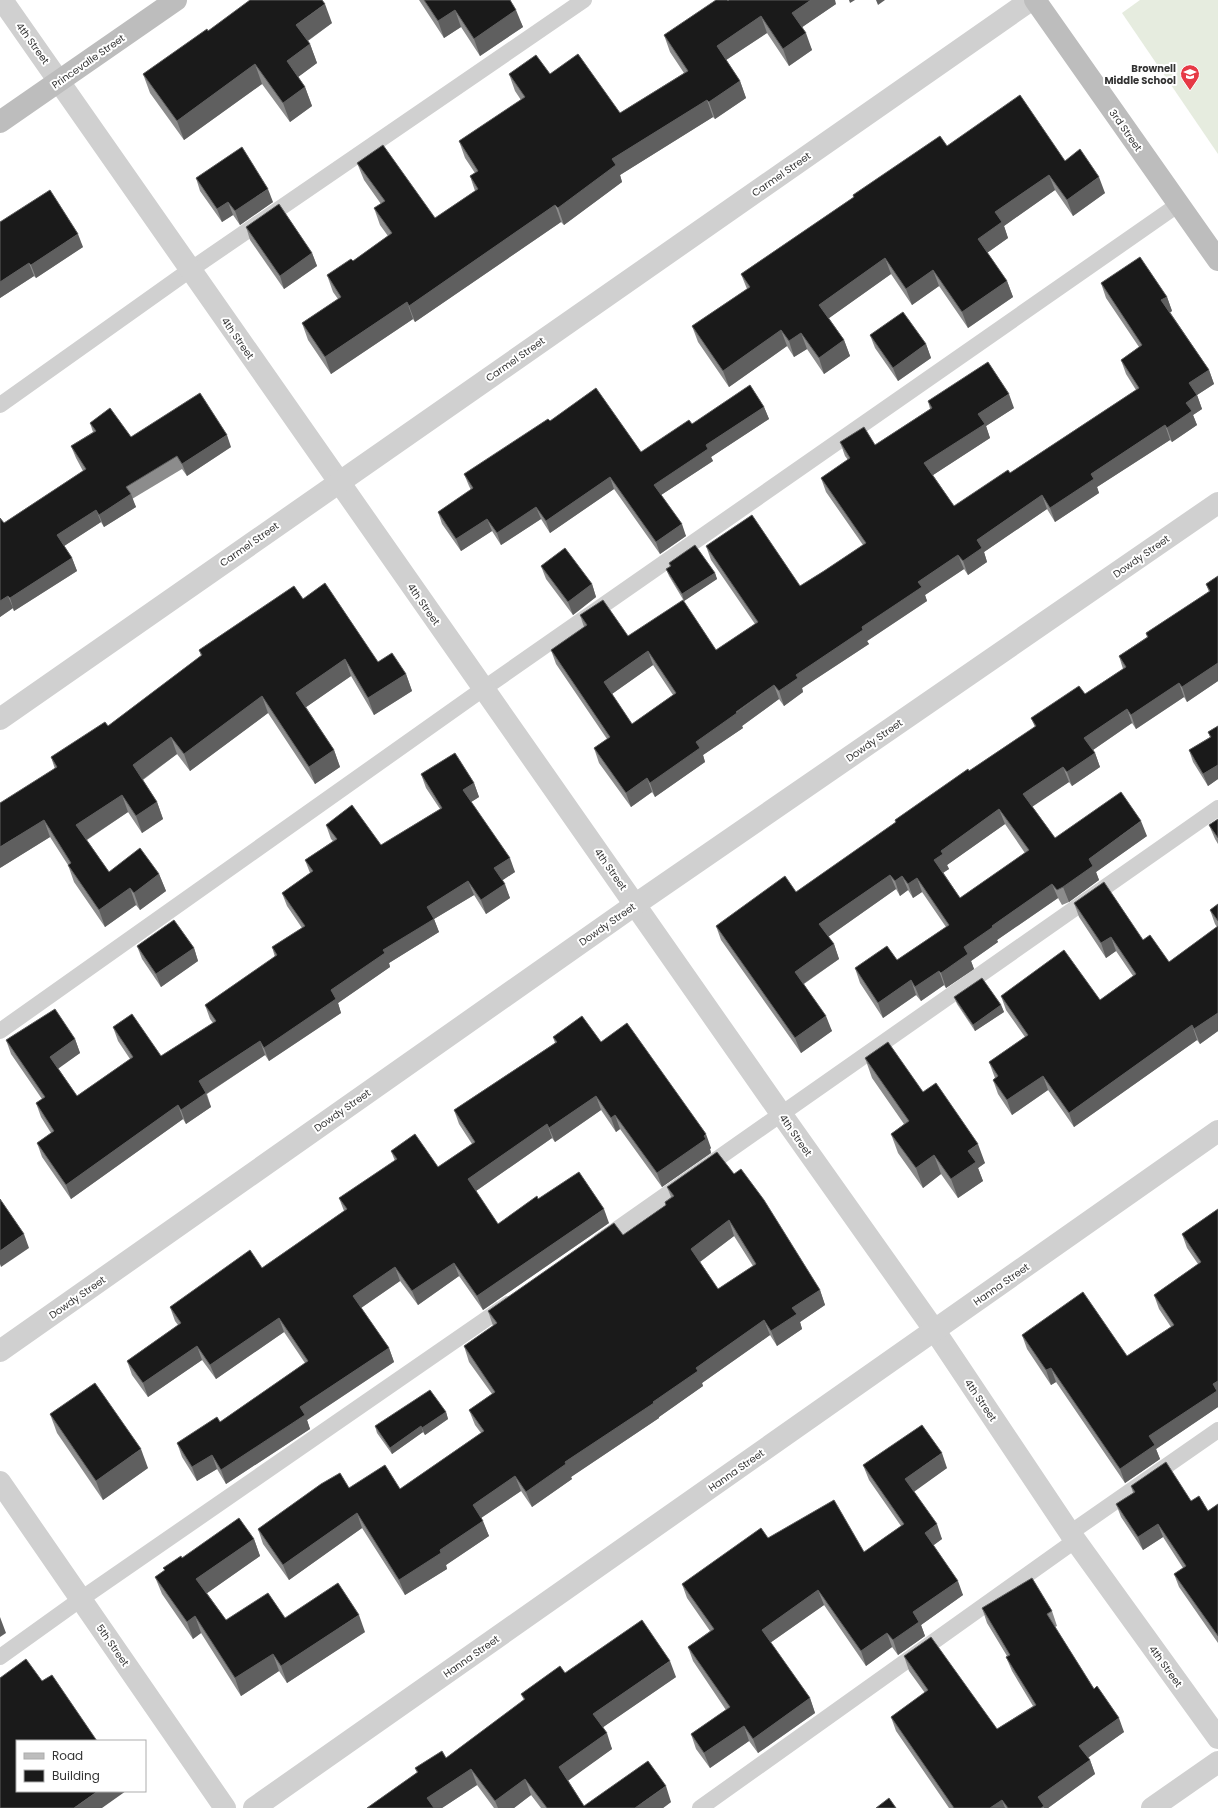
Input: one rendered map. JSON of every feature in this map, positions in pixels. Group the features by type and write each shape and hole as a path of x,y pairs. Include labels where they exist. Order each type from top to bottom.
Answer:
{"street":[{"name":"4th Street","path":"2,0 60,80 190,270 483,689 636,904 782,1115 935,1331 1073,1537 1218,1738"},
{"name":"Princevalle Street","path":"0,122 176,0"},
{"name":"Carmel Street","path":"0,719 338,481 1031,0"},
{"name":"3rd Street","path":"1035,0 1218,260"},
{"name":"Dowdy Street","path":"0,1350 636,904 1218,503"},
{"name":"Hanna Street","path":"254,1808 1218,1131"},
{"name":"5th Street","path":"0,1482 225,1808"},
{"path":"1152,1808 1218,1762"}],"lane":[{"path":"0,405 190,270 584,0"},
{"path":"0,1031 483,689 1179,204"},
{"path":"585,1251 782,1115 1218,808"},
{"path":"0,1657 81,1599 520,1296"},
{"path":"700,1808 1218,1430"}],"shaded area":[{"name":"Brownell Middle School","path":"1140,0 1218,0 1218,154 1122,13"}],"building":[{"path":"250,0 322,0 325,4 296,25 310,44 287,61 305,87 283,103 255,64 177,121 143,74 207,29 208,31"},
{"path":"424,0 510,0 516,10 474,39 455,10 438,21"},
{"path":"716,0 811,0 792,13 806,33 783,49 761,16 717,46 740,81 709,102 707,100 612,159 616,165 558,208 555,205 409,306 407,302 325,357 302,323 341,297 327,275 351,259 353,261 392,233 374,208 385,201 357,163 383,145 435,218 478,189 470,176 478,171 459,141 525,97 509,74 536,55 550,74 578,54 620,113 688,71 664,35"},
{"path":"1020,95 1065,161 1080,149 1099,177 1067,200 1049,175 995,212 1002,222 978,239 1007,281 962,312 933,270 906,289 885,258 819,305 844,340 819,358 801,333 789,341 781,330 723,371 692,326 750,287 741,274 940,136 947,146"},
{"path":"242,147 268,189 235,211 228,202 217,209 196,178"},
{"path":"50,190 78,234 31,265 29,263 0,282 0,222"},
{"path":"279,204 312,253 280,276 246,227"},
{"path":"1140,257 1167,297 1161,300 1209,370 1189,383 1197,395 1186,403 1192,411 1167,428 1165,425 1091,474 1094,479 1050,508 1042,495 977,540 982,548 963,561 958,555 918,582 922,587 862,627 863,630 796,675 798,678 779,691 774,685 696,742 700,748 650,783 647,778 626,793 594,748 610,737 551,650 587,625 580,615 603,600 628,636 683,600 716,650 758,622 706,546 752,515 800,586 824,571 866,543 821,478 850,458 840,442 864,427 875,445 932,408 928,401 988,362 1009,394 978,414 985,424 924,463 954,506 1008,470 1010,473 1139,388 1121,360 1142,345 1101,283","holes":["648,651 676,693 632,724 604,682"]},
{"path":"903,312 926,344 893,368 870,335"},
{"path":"750,385 764,407 706,445 708,449 654,485 682,524 656,542 610,477 546,521 536,507 497,533 487,519 456,539 438,512 473,488 464,474 548,419 550,421 596,388 641,452 689,420 692,424"},
{"path":"200,393 227,435 182,464 177,456 126,487 131,494 99,515 96,510 57,535 72,558 10,598 8,596 0,601 0,518 4,523 86,469 71,446 96,431 90,423 110,408 131,437"},
{"path":"695,545 715,573 682,594 666,569 671,566 669,563"},
{"path":"565,548 592,584 568,602 541,566"},
{"path":"1218,576 1218,663 1182,687 1179,683 1131,715 1127,709 1084,738 1095,753 1067,772 1063,767 1023,794 1055,838 1121,792 1141,821 1089,859 1093,866 1057,890 1052,884 964,947 968,954 941,973 939,971 915,987 911,980 878,1003 855,968 887,946 897,960 949,925 917,878 908,884 902,876 895,881 890,875 819,924 834,944 795,972 826,1016 795,1038 716,926 785,876 796,892 896,822 895,820 968,769 969,771 1036,726 1031,718 1079,686 1085,694 1126,667 1119,656 1148,637 1146,633 1210,591 1206,584","holes":["999,809 1029,850 960,898 934,860 943,854 941,851"]},
{"path":"325,583 378,662 392,653 406,674 368,698 345,659 296,693 334,750 309,767 262,696 184,754 171,737 133,765 157,802 136,816 122,795 76,825 109,872 140,848 159,874 134,893 130,888 99,910 68,865 71,863 44,820 0,847 0,803 57,767 51,757 105,722 108,726 202,655 199,650 294,586 303,599"},
{"path":"1218,726 1218,765 1203,774 1189,750 1211,737 1208,732"},
{"path":"455,753 474,783 463,790 510,858 494,868 505,884 481,900 468,881 427,907 434,919 383,950 385,953 331,990 336,999 264,1048 260,1041 199,1081 206,1093 181,1110 178,1105 66,1185 37,1143 54,1131 36,1103 45,1097 6,1040 55,1009 75,1039 50,1057 77,1096 133,1057 113,1027 132,1014 161,1056 216,1021 205,1005 277,955 272,947 305,926 282,893 313,871 305,860 337,839 326,825 352,805 381,845 442,808 421,774"},
{"path":"1218,819 1218,838 1209,825"},
{"path":"1104,882 1143,940 1150,935 1169,962 1218,926 1218,1013 1194,1029 1192,1025 1069,1113 1043,1076 1007,1100 993,1080 998,1076 989,1062 1028,1035 1001,996 1064,950 1100,1000 1136,974 1111,937 1101,943 1074,903"},
{"path":"1218,904 1218,921 1210,910"},
{"path":"174,920 194,948 156,974 137,946"},
{"path":"982,978 1001,1005 973,1025 954,997"},
{"path":"582,1016 601,1042 627,1023 706,1134 704,1136 706,1139 657,1173 615,1115 611,1118 596,1096 549,1128 547,1124 468,1179 498,1224 537,1196 538,1199 579,1172 604,1209 477,1296 454,1263 412,1291 395,1267 353,1296 389,1348 300,1407 305,1415 221,1470 212,1455 192,1467 177,1443 217,1417 220,1422 308,1361 279,1318 210,1365 197,1346 143,1383 127,1361 181,1323 170,1307 250,1250 262,1268 347,1209 339,1198 397,1159 391,1151 415,1134 438,1167 475,1142 454,1110 557,1042 553,1037"},
{"path":"888,1042 923,1092 936,1083 978,1144 968,1151 976,1162 951,1179 934,1155 916,1168 891,1134 909,1121 865,1058"},
{"path":"717,1152 734,1174 741,1169 764,1200 820,1290 792,1308 797,1314 771,1331 764,1320 696,1368 698,1371 653,1402 654,1403 565,1462 566,1464 526,1492 515,1476 473,1505 483,1521 440,1550 441,1553 399,1580 357,1513 283,1565 258,1529 321,1484 340,1473 349,1488 385,1465 400,1489 484,1431 469,1410 495,1392 464,1346 497,1323 488,1311 614,1223 623,1235 666,1205 665,1202 674,1196 667,1187","holes":["729,1220 756,1264 718,1289 691,1249"]},
{"path":"0,1199 24,1234 0,1251"},
{"path":"1218,1209 1218,1381 1213,1384 1217,1391 1149,1436 1155,1445 1120,1469 1051,1368 1046,1370 1022,1335 1083,1292 1127,1356 1174,1325 1154,1295 1201,1262 1182,1234"},
{"path":"95,1383 141,1449 96,1481 50,1414"},
{"path":"430,1390 446,1412 422,1428 421,1426 390,1448 375,1426"},
{"path":"922,1425 942,1453 905,1479 937,1524 925,1533 958,1581 913,1612 919,1622 893,1640 887,1633 861,1651 818,1590 762,1630 810,1698 753,1739 744,1726 704,1753 691,1734 730,1707 688,1647 714,1629 682,1584 761,1528 768,1538 834,1500 864,1552 904,1524 863,1465"},
{"path":"1166,1462 1191,1501 1199,1496 1208,1511 1218,1504 1218,1636 1174,1574 1186,1566 1158,1524 1138,1537 1116,1504 1135,1492 1131,1486"},
{"path":"239,1518 254,1539 196,1579 226,1620 268,1593 285,1618 338,1583 359,1615 281,1666 273,1654 235,1678 195,1616 187,1622 155,1577 165,1570 163,1568 181,1556 182,1558"},
{"path":"1032,1578 1052,1611 1047,1614 1094,1689 1097,1686 1119,1718 1079,1746 1090,1760 1038,1797 1044,1806 1041,1808 1008,1808 1002,1800 990,1808 954,1808 891,1717 928,1690 904,1656 931,1637 997,1729 1036,1705 1006,1657 1010,1655 982,1608"},
{"path":"642,1620 670,1661 593,1714 607,1733 559,1767 584,1806 648,1761 666,1786 635,1808 547,1808 525,1779 495,1801 471,1769 427,1798 434,1808 367,1808 418,1772 415,1768 442,1751 446,1758 525,1699 521,1694 560,1666 565,1673"},
{"path":"26,1659 42,1681 52,1675 96,1740 16,1740 16,1792 97,1792 74,1808 0,1808 0,1678"},
{"path":"889,1798 896,1808 876,1808"}],"place":[{"name":"Brownell Middle School","path":"1190,91"}]}
